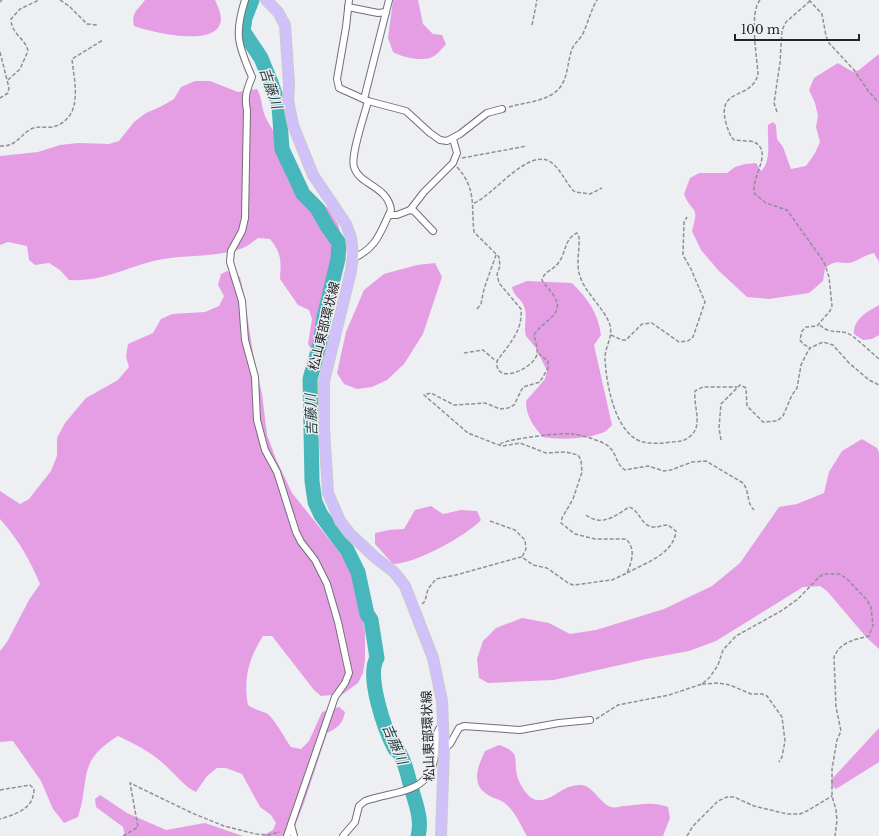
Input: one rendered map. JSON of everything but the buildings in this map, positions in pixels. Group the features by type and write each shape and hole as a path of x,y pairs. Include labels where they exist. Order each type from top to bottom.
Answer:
{"main road":[{"name":"松山東部環状線","path":"266,0 278,12 285,25 289,84 288,100 293,125 313,175 346,224 351,238 352,259 346,293 324,381 324,428 328,493 340,521 350,534 377,559 394,572 405,586 432,658 439,681 442,701 444,749 442,836"}],"street":[{"path":"245,0 237,27 238,38 252,77 246,89 245,100 247,110 245,218 242,231 231,251 230,262 242,301 245,340 255,377 257,420 260,435 265,450 277,472 296,532 301,542 316,560 327,584 338,622 349,673 346,682 335,697 287,836"},
{"path":"349,0 337,84 344,92 366,100 406,111 435,137 447,141 453,139 487,113 502,109"},
{"path":"352,259 363,254 372,247 391,210 387,197 357,173 353,160 389,0"},
{"path":"348,7 378,13 386,12"},
{"path":"389,215 397,215 410,210 424,192 453,163 457,153 453,139"},
{"path":"410,210 414,211 433,231"},
{"path":"444,749 450,744 460,728 464,726 520,730 559,723 590,720"},
{"path":"343,836 355,822 359,806 365,801 417,787 431,774 434,764 437,731 443,724"},
{"path":"291,823 294,836"}],"path":[{"path":"8,80 20,69 28,52 25,45 13,31 11,19 20,9 39,0"},
{"path":"60,0 69,6 87,24 98,25"},
{"path":"532,25 537,0"},
{"path":"502,109 543,98 556,91 562,85 566,77 573,47 584,32 591,10 598,0"},
{"path":"760,0 756,7 755,17 757,80 751,88 730,97 725,104 725,117 729,132 734,140 754,142 760,148 762,158 754,183 755,194 766,203 787,210 824,262 830,283 832,306 820,324 816,327 806,327 800,336 801,342 810,348"},
{"path":"777,112 774,103 780,63 782,30 786,22 810,0 822,14 829,43 854,70 869,92 879,103"},
{"path":"0,146 14,144 33,128 51,127 64,120 69,114 76,97 72,59 103,40"},
{"path":"0,52 4,72 8,80 8,93 0,98"},
{"path":"457,153 460,157 464,158 527,146"},
{"path":"474,204 484,198 510,174 522,166 539,159 546,159 552,163 575,192 590,194 602,188"},
{"path":"453,163 467,180 474,204 474,232 500,260 497,274 499,283 520,305 522,313 516,336 497,361 497,368 506,375 513,373 528,366 535,359 538,353"},
{"path":"610,335 626,340 642,324 652,323 679,342 688,341 693,337 705,302 691,269 683,255 684,222 687,217"},
{"path":"627,573 632,558 632,550 630,543 626,539 595,539 575,534 561,523 562,518 573,499 582,472 581,460 578,455 566,452 546,453 520,443 506,446 468,433 424,395 431,393 454,405 465,406 481,402 500,409 508,408 519,398 523,387 540,382 546,373 548,361 538,353 534,335 556,314 558,306 556,298 542,280 543,276 559,263 569,239 577,233 580,237 578,261 580,278 607,319 610,335 605,359 613,407 625,428 637,440 651,443 687,439 694,431 698,421 694,396 697,388 720,388 734,386 737,388"},
{"path":"477,309 481,304 484,289 496,254"},
{"path":"820,324 830,331 846,333 852,336 879,359"},
{"path":"721,440 719,428 721,404 740,384 746,388 747,406 763,422 780,419 785,413 792,395 797,388 801,365 810,348 823,342 833,345 849,363 869,380 879,385"},
{"path":"464,353 483,350 497,361"},
{"path":"500,444 503,441 526,437 572,434 606,444 614,453 620,467 625,470 648,466 664,471 692,462 706,460 743,483 747,488 748,503 754,510"},
{"path":"414,608 425,600 428,589 436,579 522,558 533,565 547,568 573,585 612,580 667,550 675,537 676,531 668,525 654,527 648,525 634,508 629,508 607,520 591,518 586,515"},
{"path":"490,521 515,530 525,540 526,549 522,558"},
{"path":"702,684 718,665 723,650 736,636 781,611 798,599 823,574 840,574 848,580 869,603 873,625 869,636 846,643 837,650 834,657 836,707 840,731 832,769 832,796 836,810 835,836"},
{"path":"590,720 602,716 618,705 669,695 702,684 719,683 730,685 751,694 762,694 767,696 782,717 785,741 782,757 779,762"},
{"path":"123,836 138,827 130,783 192,813 224,826 256,834 268,835 280,832 291,823"},
{"path":"0,790 30,785 34,789 34,797 29,806 15,814 0,819"},
{"path":"687,836 694,826 718,801 728,797 734,797 754,806 787,814 800,814 832,796"}],"shaded area":[{"path":"145,0 215,0 221,15 221,21 215,31 206,35 194,36 167,34 134,26 134,14"},
{"path":"393,0 418,0 423,24 433,34 442,35 446,44 437,54 426,59 416,59 393,52 388,38"},
{"path":"879,54 879,262 874,253 849,263 834,263 825,268 823,281 809,293 769,299 747,297 719,271 701,250 692,231 695,213 684,194 690,178 699,173 727,173 735,167 745,164 756,163 761,171 767,162 768,156 768,125 773,122 776,125 777,139 783,147 791,169 806,166 815,153 820,142 816,127 818,116 815,103 809,90 814,78 838,63 853,72 859,70"},
{"path":"195,81 210,81 238,92 257,89 260,95 265,117 278,141 285,173 296,193 303,200 315,198 328,208 338,224 341,236 339,259 333,287 328,342 319,354 315,355 308,344 312,319 309,310 298,305 280,279 281,267 279,254 270,239 258,238 245,247 233,251 212,255 168,258 93,279 82,280 69,280 60,270 49,263 35,265 29,260 27,246 8,242 0,245 0,156 38,152 60,145 78,143 109,144 119,141 134,122 146,113 174,99 181,87"},
{"path":"435,263 442,277 423,334 404,364 387,380 372,387 357,389 344,384 337,373 346,332 364,290 384,274 417,265"},
{"path":"227,271 240,277 254,360 262,394 267,435 276,459 292,493 337,549 353,574 365,632 365,660 363,673 358,683 343,694 321,696 314,690 272,636 263,636 254,652 248,669 246,686 248,705 269,715 276,723 291,747 301,749 309,741 322,712 339,707 345,712 339,725 327,733 304,803 291,836 262,836 273,830 276,823 271,815 260,807 242,774 226,768 217,768 207,776 196,792 185,785 164,764 152,755 139,746 118,736 105,745 90,763 78,817 64,823 53,809 41,781 13,741 0,742 0,651 7,642 29,600 40,584 23,550 0,519 0,491 20,504 29,499 51,471 57,456 57,438 65,423 86,398 118,380 129,367 126,357 128,344 153,333 161,319 172,314 205,312 219,306 224,296 218,285 221,274"},
{"path":"527,281 572,283 583,295 595,313 601,335 594,345 612,425 607,430 588,437 543,437 531,420 527,411 526,401 545,379 547,371 536,348 526,336 526,314 524,306 515,295 512,287"},
{"path":"879,305 879,335 872,339 863,340 854,334 856,324 862,316"},
{"path":"862,439 877,448 879,453 879,649 866,637 827,591 820,586 803,587 716,641 689,651 646,659 554,680 488,683 479,678 477,659 483,641 496,628 522,618 549,623 570,634 596,630 664,609 712,586 740,563 779,507 797,504 824,493 829,472 842,451"},
{"path":"431,506 443,514 461,510 477,511 481,520 464,534 440,548 414,559 393,564 375,544 375,533 404,529 415,510"},
{"path":"879,728 879,762 836,789 831,785 831,780"},
{"path":"499,745 514,754 517,775 524,790 530,797 537,800 542,800 567,788 584,785 592,790 606,805 611,807 646,804 662,805 668,807 670,818 663,836 527,836 510,808 502,801 482,791 477,780 478,769 485,751"},
{"path":"100,795 127,813 166,830 205,823 243,836 125,836 123,827 96,807 95,799"}],"waterway":[{"name":"吉藤川","path":"252,0 245,18 243,31 261,58 279,106 282,149 303,194 317,208 339,243 338,259 324,317 321,340 310,379 312,481 315,502 321,515 347,550 358,572 367,614 371,620 377,658 374,666 374,677 378,704 386,730 395,749 401,755 412,789 418,815 418,836"}]}
